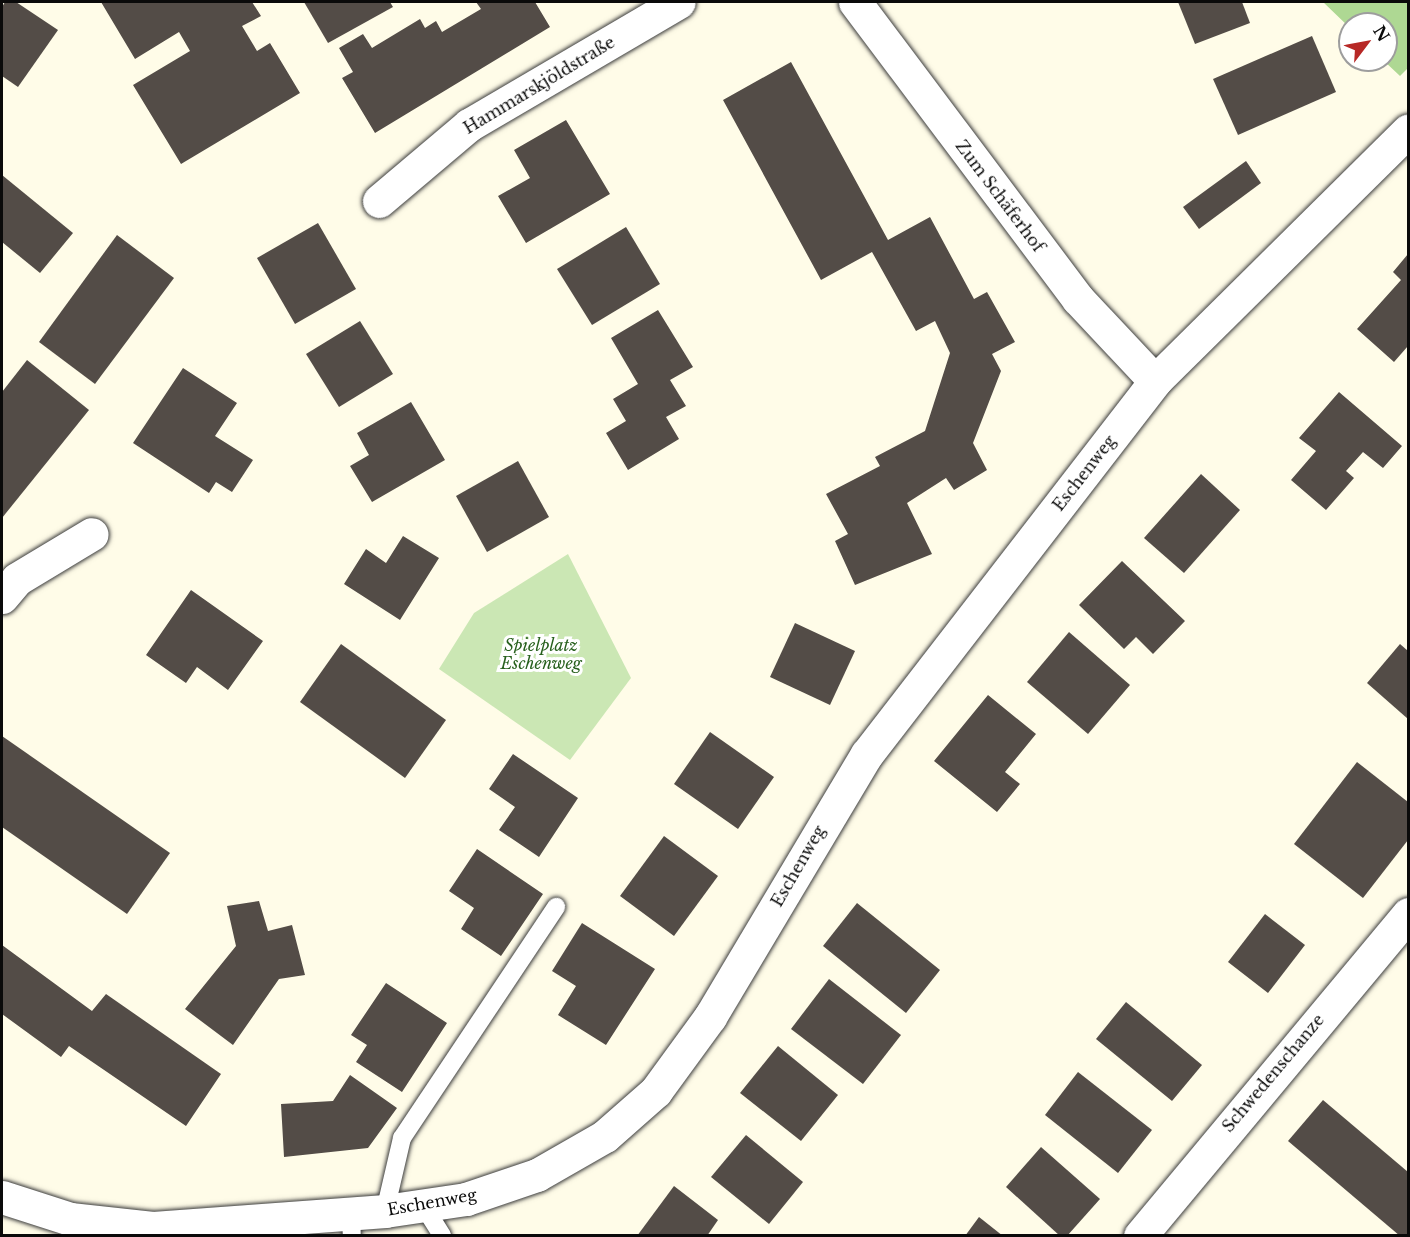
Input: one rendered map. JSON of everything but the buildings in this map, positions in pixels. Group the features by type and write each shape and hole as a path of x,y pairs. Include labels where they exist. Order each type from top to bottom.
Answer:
{"street":[{"name":"Hammarskjöldstraße","path":"379,201 469,126 679,2"},
{"name":"Zum Schäferhof","path":"855,2 1078,299 1155,381"},
{"name":"Eschenweg","path":"2,1197 70,1219 153,1228 351,1224 385,1211 466,1199 537,1175 605,1136 656,1091 710,1017 867,754 1155,381 1408,131"},
{"path":"2,597 17,579 92,534"},
{"name":"Schwedenschanze","path":"1140,1236 1408,914"}],"lane":[{"path":"385,1211 402,1138 556,907"},
{"path":"423,1205 441,1236"}],"green space":[{"path":"1323,2 1408,2 1408,68 1400,76 1396,72 1398,72 1398,12 1338,12 1338,16"},
{"name":"Spielplatz Eschenweg","path":"568,554 631,678 570,760 439,669 474,613"}]}
